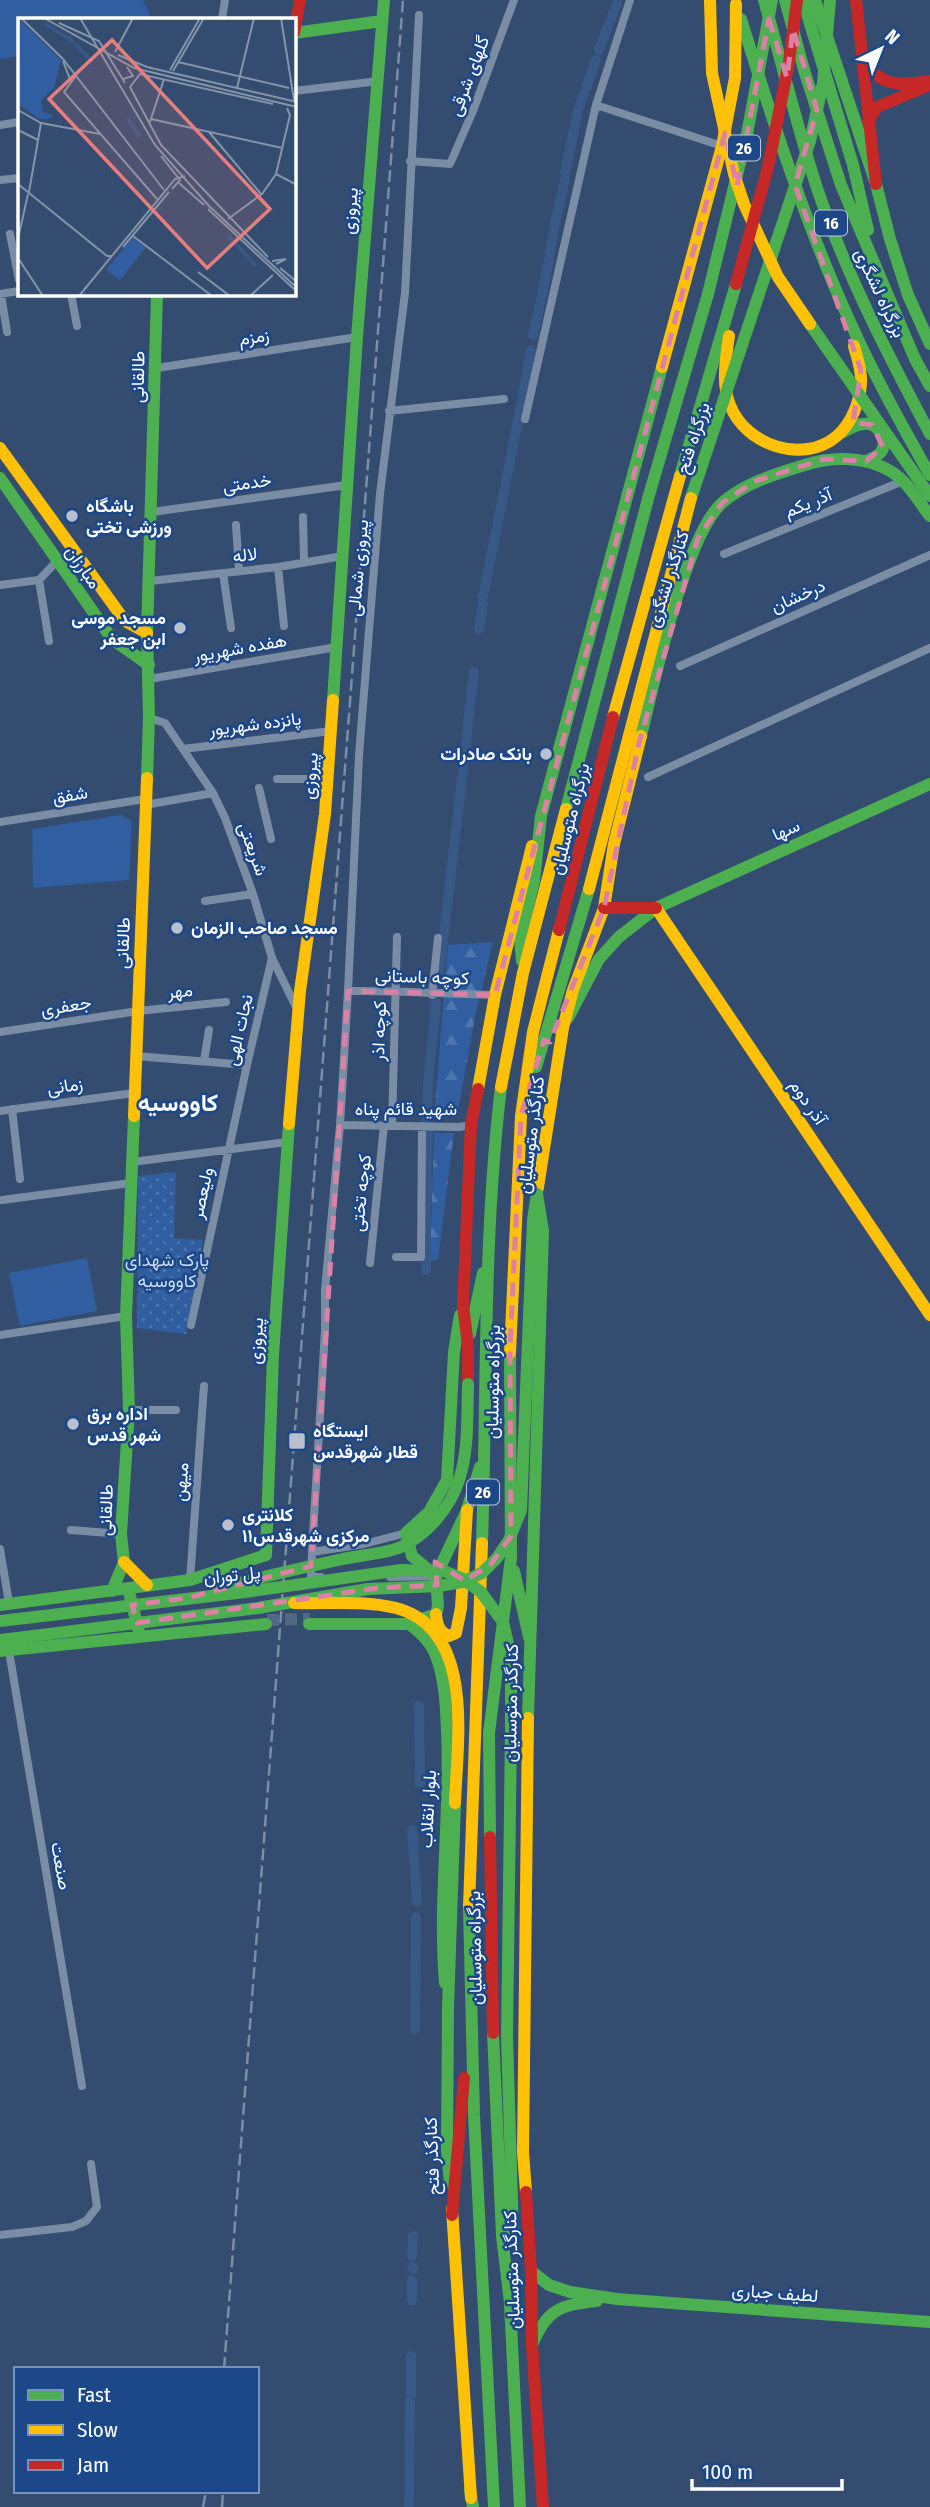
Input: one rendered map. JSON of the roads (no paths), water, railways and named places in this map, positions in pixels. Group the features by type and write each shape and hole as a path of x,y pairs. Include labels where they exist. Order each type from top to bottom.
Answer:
{"main road":[{"path":"296,22 300,0"},
{"name":"پیروزی","path":"190,1580 266,1555 273,1354 287,1142 298,1011 327,779 357,337 384,0"},
{"path":"710,0 712,73 734,174 744,204 778,277 930,496"},
{"name":"بزرگراه لشگری","path":"764,0 818,190 853,277 900,377 930,433"},
{"name":"بزرگراه متوسلیان","path":"494,2507 470,2020 469,1919 485,1453 488,1246 494,1146 504,1064 523,973 649,495 708,294 747,134 772,0"},
{"name":"بزرگراه لشگری","path":"785,0 841,185 915,359 930,386"},
{"name":"26","path":"736,284 768,167 789,62 797,0"},
{"path":"805,0 808,18 853,165 878,273"},
{"path":"815,0 876,184 908,295 930,344"},
{"name":"بزرگراه فتح","path":"589,889 692,495 810,141 823,83 830,0"},
{"path":"856,0 876,184"},
{"path":"436,1576 412,1556 406,1533 429,1513 447,1480 454,1352 463,1305 471,1125 495,995 523,877 722,146 735,78 736,2"},
{"path":"736,2 783,155 843,307 890,404 930,475"},
{"path":"296,33 382,21"},
{"path":"861,60 879,80 894,85 930,83"},
{"path":"868,122 877,107 930,83"},
{"path":"736,284 725,368 729,403 735,417 744,429 758,440 776,448 809,449 864,424 872,425 880,431 884,447 879,454 866,461"},
{"name":"بزرگراه متوسلیان","path":"520,2507 510,2303 502,2236 493,2023 489,1733 511,1558 510,1348 521,1116 533,1032 614,713 736,284"},
{"name":"طالقانی","path":"112,1591 124,1562 121,1534 129,1410 126,1316 149,718 147,633 157,296"},
{"path":"839,434 856,406 861,381 843,307"},
{"name":"مبارزان","path":"0,448 125,621 147,633"},
{"name":"کنارگذر لشگری","path":"604,908 614,844 660,660 698,538 722,503 755,481 824,458 866,461 889,471 904,481 930,516"},
{"name":"مبارزان","path":"0,478 4,490 112,639 149,666"},
{"path":"112,639 125,621"},
{"name":"سها","path":"563,1028 599,959 619,937 656,908 930,784"},
{"path":"523,973 520,939 534,881 541,816"},
{"path":"573,990 589,889"},
{"path":"521,1116 589,889"},
{"name":"سها","path":"604,908 656,908"},
{"name":"کنارگذر متوسلیان","path":"543,2507 523,2152 529,1637 543,1231 537,1194 563,1028 573,990 604,908"},
{"name":"آذر دوم","path":"656,908 930,1315"},
{"name":"پل توران","path":"0,1640 294,1603 378,1588 458,1584 476,1576 503,1551 521,1510 533,1220 537,1194"},
{"path":"468,1346 488,1246"},
{"path":"187,1598 256,1578 400,1547 417,1538 434,1523 446,1508 464,1464 468,1346 463,1305"},
{"path":"467,1510 461,1608 456,1633 449,1636 436,1626 436,1576 467,1510 485,1453"},
{"path":"511,1558 529,1637"},
{"path":"124,1562 147,1585"},
{"name":"پل توران","path":"0,1621 245,1592 401,1570 428,1569 449,1573 473,1586 498,1613 510,1643 507,2037 514,2270 510,2303"},
{"path":"4,1604 190,1580"},
{"path":"128,1588 139,1632"},
{"name":"پل توران","path":"294,1603 399,1608 415,1616 441,1641 451,1660 455,1683 455,1802"},
{"path":"309,1621 409,1624 436,1614"},
{"path":"4,1651 139,1632 266,1622"},
{"name":"بلوار انقلاب","path":"409,1624 422,1634 440,1664 449,1746 441,1908 441,1953 448,2008"},
{"name":"کنارگذر فتح","path":"455,1802 448,2008 447,2150 472,2507"},
{"path":"452,2215 470,2020"},
{"path":"531,2271 550,2285 617,2299"},
{"path":"532,2345 539,2325 559,2308 574,2303 617,2299"},
{"name":"لطیف جباری","path":"617,2299 930,2322"}],"street":[{"path":"222,18 225,0"},
{"name":"گلهای شرقی","path":"410,161 448,165 451,162 514,0"},
{"path":"525,419 596,105 630,0"},
{"name":"پیروزی شمالی","path":"312,1552 325,1290 340,1125 348,991 359,755 379,508 405,293 419,15"},
{"path":"296,91 379,81"},
{"path":"596,105 722,146"},
{"path":"0,125 18,122"},
{"path":"0,180 18,178"},
{"path":"10,234 18,275"},
{"path":"1,294 7,332"},
{"path":"71,296 77,326"},
{"name":"زمزم","path":"156,368 357,337"},
{"path":"389,411 504,400"},
{"name":"آذر یکم","path":"724,554 904,481"},
{"name":"خدمتی","path":"152,512 347,485"},
{"path":"303,517 304,562"},
{"path":"236,525 239,571"},
{"name":"درخشان","path":"680,666 930,555"},
{"name":"لاله","path":"150,581 278,567 343,556"},
{"path":"0,585 39,580 57,561"},
{"path":"278,567 284,626"},
{"path":"223,573 231,628"},
{"path":"39,580 49,641"},
{"name":"هفده شهریور","path":"149,679 337,648"},
{"path":"648,777 930,648"},
{"name":"شریعتی","path":"149,718 164,723 212,793 225,818 253,894 272,958 298,1011"},
{"name":"پانزده شهریور","path":"183,748 331,731"},
{"path":"277,779 327,779"},
{"path":"260,788 271,839"},
{"name":"شفق","path":"0,822 212,793"},
{"path":"205,901 253,894"},
{"name":"کوچه اذر","path":"388,1126 397,937"},
{"path":"432,995 438,938"},
{"name":"نجات الهی","path":"229,1150 272,958"},
{"name":"کوچه باستانی","path":"348,991 396,990 432,995 495,995"},
{"name":"مهر","path":"138,1011 226,1002"},
{"name":"جعفری","path":"0,1032 138,1011"},
{"path":"204,1061 209,1030"},
{"path":"135,1056 247,1065"},
{"name":"زمانی","path":"0,1111 134,1093"},
{"path":"12,1110 20,1179"},
{"name":"شهید قائم پناه","path":"340,1125 471,1125"},
{"name":"کوچه تختی","path":"370,1263 388,1126"},
{"path":"396,1256 421,1257 422,1126"},
{"path":"132,1162 287,1142"},
{"name":"ولیعصر","path":"191,1325 229,1150"},
{"path":"2,1200 131,1183"},
{"path":"0,1335 126,1316"},
{"name":"میهن","path":"190,1580 204,1386"},
{"path":"129,1410 176,1410"},
{"path":"71,1530 121,1534"},
{"path":"406,1533 364,1544 312,1552 311,1577 436,1576"},
{"path":"0,1549 4,1604"},
{"name":"صنعت","path":"4,1651 82,2086"},
{"path":"0,2235 72,2227 86,2221 97,2207 91,2164"}],"waterway":[{"path":"599,50 617,3"},
{"path":"587,86 596,60"},
{"path":"565,173 584,93"},
{"path":"555,224 565,179"},
{"path":"550,253 554,228"},
{"path":"542,295 549,259"},
{"path":"533,335 541,299"},
{"path":"523,395 531,350"},
{"path":"483,597 522,401"},
{"path":"479,629 483,603"},
{"path":"468,723 474,672"},
{"path":"439,976 468,727"},
{"path":"428,1083 436,1003"},
{"path":"427,1118 428,1087"},
{"path":"427,1165 428,1130"},
{"path":"427,1168 427,1204"},
{"path":"426,1210 426,1270"},
{"path":"419,1706 420,1783"},
{"path":"412,1830 417,1901"},
{"path":"415,2029 416,1917"},
{"path":"412,2256 413,2236"},
{"path":"412,2280 412,2301"},
{"path":"411,2356 411,2395"},
{"path":"409,2507 410,2401"}],"tunnel":[{"path":"267,1620 310,1619"}],"railway":[{"path":"224,2367 403,0"},
{"path":"203,2507 206,2493"},
{"path":"222,2507 223,2493"}],"place":[{"name":"باشگاه ورزشی تختی","path":"72,516"},
{"name":"مسجد موسی ابن جعفر","path":"180,628"},
{"name":"بانک صادرات","path":"546,754"},
{"name":"مسجد صاحب الزمان","path":"177,928"},
{"name":"اداره برق شهر قدس","path":"73,1424"},
{"name":"ایستگاه قطار شهرقدس","path":"297,1441"},
{"name":"کلانتری ۱۱مرکزی شهرقدس","path":"228,1525"}],"district":[{"name":"کاووسیه","path":"178,1103"}],"park label":[{"name":"پارک شهدای کاووسیه","path":"167,1270"}]}
